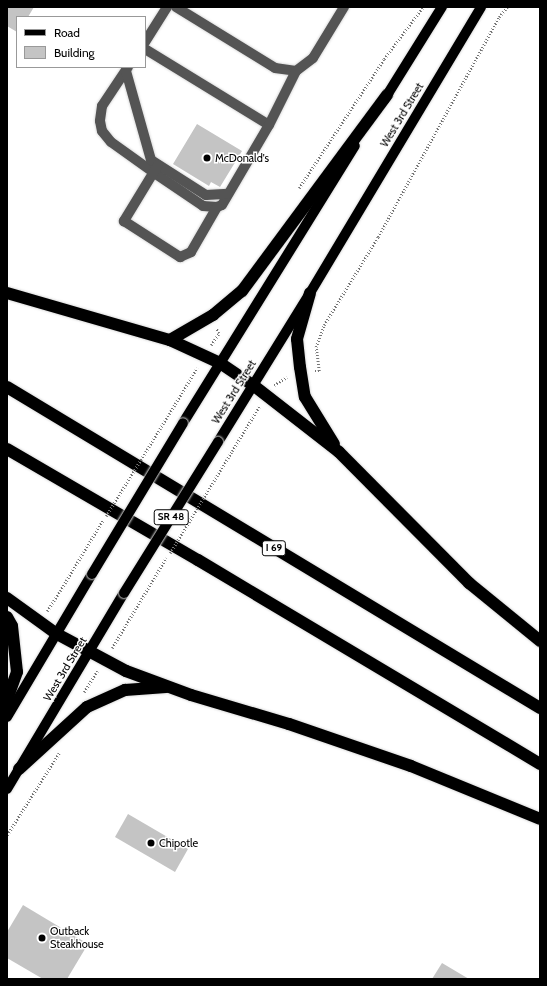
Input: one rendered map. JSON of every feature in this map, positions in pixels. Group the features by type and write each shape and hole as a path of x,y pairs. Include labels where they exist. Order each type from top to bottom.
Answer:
{"highway":[{"path":"170,340 213,315 242,291 387,95"},
{"path":"7,293 170,340 220,363 253,385 339,452 469,583 540,641"},
{"path":"310,293 297,339 305,397 339,452"},
{"name":"I 69","path":"7,387 540,708"},
{"path":"7,449 205,564 540,764"},
{"path":"7,598 57,634 126,670 170,687 289,724 411,766 540,819"},
{"path":"7,617 12,626 17,672 7,700"},
{"path":"19,769 87,707 125,690 170,687"}],"main road":[{"name":"West 3rd Street","path":"7,717 183,423 442,7"},
{"name":"West 3rd Street","path":"7,789 124,593 310,293 481,7"}],"street":[{"path":"146,40 167,7"},
{"path":"176,7 275,68 296,71"},
{"path":"155,168 124,221 180,257 191,252 217,208 222,205 269,125 296,71 313,58 344,7"},
{"path":"146,50 269,125"},
{"path":"127,69 102,106 100,120 102,131 111,142 155,168 206,195 228,194"},
{"path":"127,69 151,160 155,168 203,206 217,208"}],"path":[{"path":"295,194 384,59 423,7"},
{"path":"314,372 319,371 316,347 324,325 378,237 499,17 507,7"},
{"path":"210,346 219,333 216,328"},
{"path":"274,384 288,376"},
{"path":"57,596 187,384"},
{"path":"119,636 255,413"},
{"path":"84,694 101,665"},
{"path":"7,835 60,752"}],"building":[{"path":"7,7 34,7 29,16 16,16 16,31 7,26"},
{"name":"McDonald's","path":"197,124 242,151 220,187 211,182 209,186 173,164"},
{"name":"Chipotle","path":"128,814 188,849 175,872 115,837"},
{"name":"Outback Steakhouse","path":"23,905 88,944 67,979 43,979 7,958 7,932"},
{"path":"442,963 469,979 432,979"}],"place":[{"name":"McDonald's","path":"207,158"},
{"name":"Chipotle","path":"151,843"},
{"name":"Outback Steakhouse","path":"42,938"}]}
